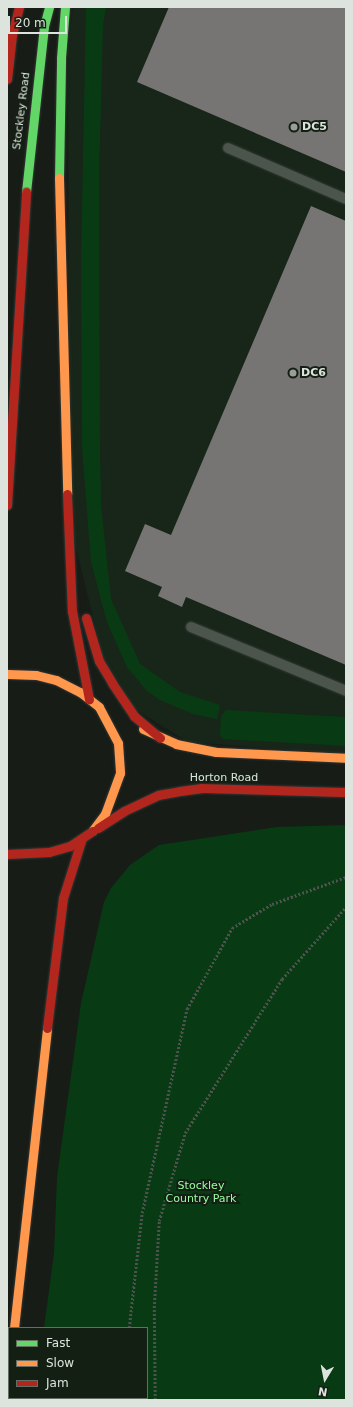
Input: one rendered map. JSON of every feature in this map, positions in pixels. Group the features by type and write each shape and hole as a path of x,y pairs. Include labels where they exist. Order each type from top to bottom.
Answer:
{"main road":[{"name":"Stockley Road","path":"7,79 12,35 19,7"},
{"name":"Stockley Road","path":"7,505 22,234 33,117 44,26 49,7"},
{"path":"66,7 61,58 58,203 68,517 72,611 89,699"},
{"path":"7,58 12,35"},
{"path":"68,517 82,596"},
{"path":"84,610 99,661 112,683 134,716 160,738"},
{"path":"7,674 36,675 56,680 113,714"},
{"path":"14,1327 54,963 63,898 86,836 105,814 120,773 118,743 99,707"},
{"path":"127,721 160,738 193,749 216,752 346,758"},
{"name":"Horton Road","path":"7,854 49,852 70,846 124,811 158,795 202,788 346,792"},
{"path":"7,1400 8,1390"}],"lane":[{"path":"228,148 346,199"},
{"path":"191,627 346,691"}],"path":[{"path":"129,1327 142,1213 187,1009 232,928 272,904 346,876"},
{"path":"155,1400 154,1308 159,1221 185,1133 282,978 346,907"}],"shaded area":[{"path":"73,7 346,7 346,754 188,742 135,709 103,657 75,544 69,412 68,49"}],"green space":[{"path":"86,7 106,7 103,24 99,177 100,450 101,505 111,599 140,664 180,692 220,705 217,719 193,714 160,700 147,691 127,667 107,622 91,562 82,447 81,261"},
{"path":"226,710 346,717 346,746 223,739 220,735 221,716"},
{"name":"Stockley Country Park","path":"346,825 346,1400 37,1400 148,1399 148,1327 44,1327 54,1253 57,1177 81,1003 104,902 111,888 130,865 159,845 277,827"}],"building":[{"name":"DC5","path":"169,7 346,7 346,172 137,82"},
{"name":"DC6","path":"311,206 346,221 346,665 186,597 182,607 158,596 162,587 125,571 145,524 171,535"}],"traffic: fast":[{"path":"26,192 44,26 49,7"},
{"path":"59,178 61,58 65,7"},
{"path":"7,1400 8,1390"}],"traffic: slow":[{"path":"59,178 67,494"},
{"path":"7,674 36,675 56,680 80,692 99,707 118,743 120,773 105,814 92,831"},
{"path":"143,729 176,744 216,752 346,758"},
{"path":"14,1327 47,1028"}],"traffic: jam":[{"path":"7,79 12,35 19,7"},
{"path":"7,505 26,192"},
{"path":"67,494 72,611 89,699"},
{"path":"86,618 99,661 112,683 134,716 160,738"},
{"path":"98,828 124,811 158,795 180,791 202,788 346,792"},
{"path":"7,854 49,852 70,846 92,831"},
{"path":"47,1028 63,898 82,838"}],"place":[{"name":"DC5","path":"294,127"},
{"name":"DC6","path":"293,373"}]}
